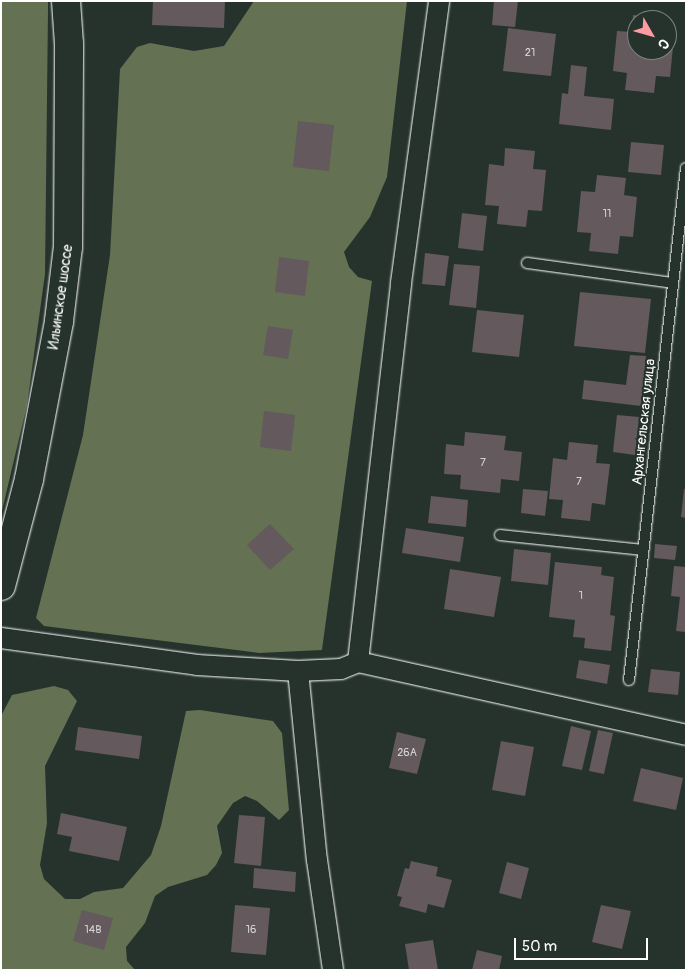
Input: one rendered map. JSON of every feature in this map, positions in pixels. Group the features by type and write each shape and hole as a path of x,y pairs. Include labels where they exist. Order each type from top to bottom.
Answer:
{"main road":[{"name":"Ильинское шоссе","path":"1,586 29,479 59,321 68,247 69,44 66,1"}],"street":[{"path":"358,662 401,282 439,1"},
{"path":"1,638 197,665 298,671 341,669 358,662 686,735"},
{"path":"298,671 317,860 333,970"}],"lane":[{"name":"Архангельская улица","path":"630,680 686,168"},
{"path":"527,264 673,283"},
{"path":"500,535 644,550"}],"green space":[{"path":"1,1 48,1 48,10 45,274 27,405 1,515"},
{"path":"254,1 407,1 387,177 370,217 344,252 349,267 358,277 372,281 322,650 259,653 44,626 36,618 83,435 110,255 120,69 137,47 150,43 194,51 224,46"},
{"path":"54,686 68,690 77,701 45,766 47,823 40,865 44,879 65,899 80,899 94,892 123,888 151,855 161,826 186,711 200,710 273,721 282,733 289,810 279,820 257,801 245,796 233,803 217,826 222,853 216,865 207,875 168,887 155,896 145,923 126,947 127,961 135,970 1,970 1,716 12,695"}],"building":[{"path":"153,1 225,1 224,28 152,25"},
{"path":"494,1 518,1 515,27 492,25"},
{"path":"508,28 556,34 551,76 503,71"},
{"path":"617,31 627,32 627,60 672,60 670,77 656,76 654,93 625,90 627,73 613,71"},
{"path":"571,65 587,67 584,96 614,99 611,130 559,124 562,93 568,94"},
{"path":"298,121 334,125 329,171 293,167"},
{"path":"631,142 664,145 661,175 628,172"},
{"path":"505,148 535,151 533,169 546,170 542,211 528,210 526,227 497,224 499,206 485,205 489,164 504,166"},
{"path":"597,175 626,178 624,195 637,197 633,237 620,236 618,254 589,251 591,233 577,232 581,191 595,192"},
{"path":"462,213 487,216 483,251 458,248"},
{"path":"425,253 449,256 445,286 422,284"},
{"path":"279,257 309,261 305,296 275,292"},
{"path":"454,264 480,266 476,308 449,305"},
{"path":"580,292 651,299 645,353 574,346"},
{"path":"477,310 524,315 519,357 472,352"},
{"path":"268,326 293,330 288,359 263,355"},
{"path":"630,355 646,356 641,406 582,399 584,380 626,385"},
{"path":"264,411 295,415 291,451 260,447"},
{"path":"617,415 639,417 635,455 613,452"},
{"path":"465,432 506,436 504,450 522,452 519,481 501,479 500,493 460,489 461,475 444,474 446,444 464,446"},
{"path":"569,442 598,445 596,463 610,464 605,505 592,503 590,521 561,518 563,500 549,499 553,458 567,460"},
{"path":"523,489 548,491 545,516 521,513"},
{"path":"684,489 686,489 686,518 681,517"},
{"path":"431,496 468,500 466,527 428,523"},
{"path":"270,524 294,549 270,570 247,545"},
{"path":"406,528 464,537 460,562 402,553"},
{"path":"655,544 677,546 675,560 654,558"},
{"path":"514,549 551,553 548,585 511,581"},
{"path":"555,562 602,567 601,575 614,577 610,615 615,616 611,651 584,648 585,638 573,637 575,620 549,617"},
{"path":"674,566 686,567 686,632 676,631 680,597 671,596"},
{"path":"450,569 501,577 494,617 444,609"},
{"path":"579,660 610,665 607,684 576,678"},
{"path":"651,669 680,672 678,695 648,692"},
{"path":"571,726 591,731 582,770 562,766"},
{"path":"78,727 142,736 139,759 75,750"},
{"path":"598,730 613,733 604,774 589,771"},
{"path":"397,732 426,739 417,774 389,768"},
{"path":"501,741 534,747 525,796 492,790"},
{"path":"641,768 683,778 676,810 633,801"},
{"path":"61,813 127,827 119,861 69,851 72,837 57,834"},
{"path":"239,815 265,817 261,866 234,863"},
{"path":"411,861 438,867 436,876 452,880 444,908 428,904 426,913 399,906 402,897 397,896 405,868 409,869"},
{"path":"507,862 529,868 521,899 499,893"},
{"path":"254,868 296,872 295,892 253,888"},
{"path":"235,905 270,908 266,955 231,952"},
{"path":"601,905 631,911 622,949 592,942"},
{"path":"82,910 113,918 104,950 73,941"},
{"path":"433,940 438,970 409,970 405,944"},
{"path":"477,950 502,956 499,970 472,970"}]}
